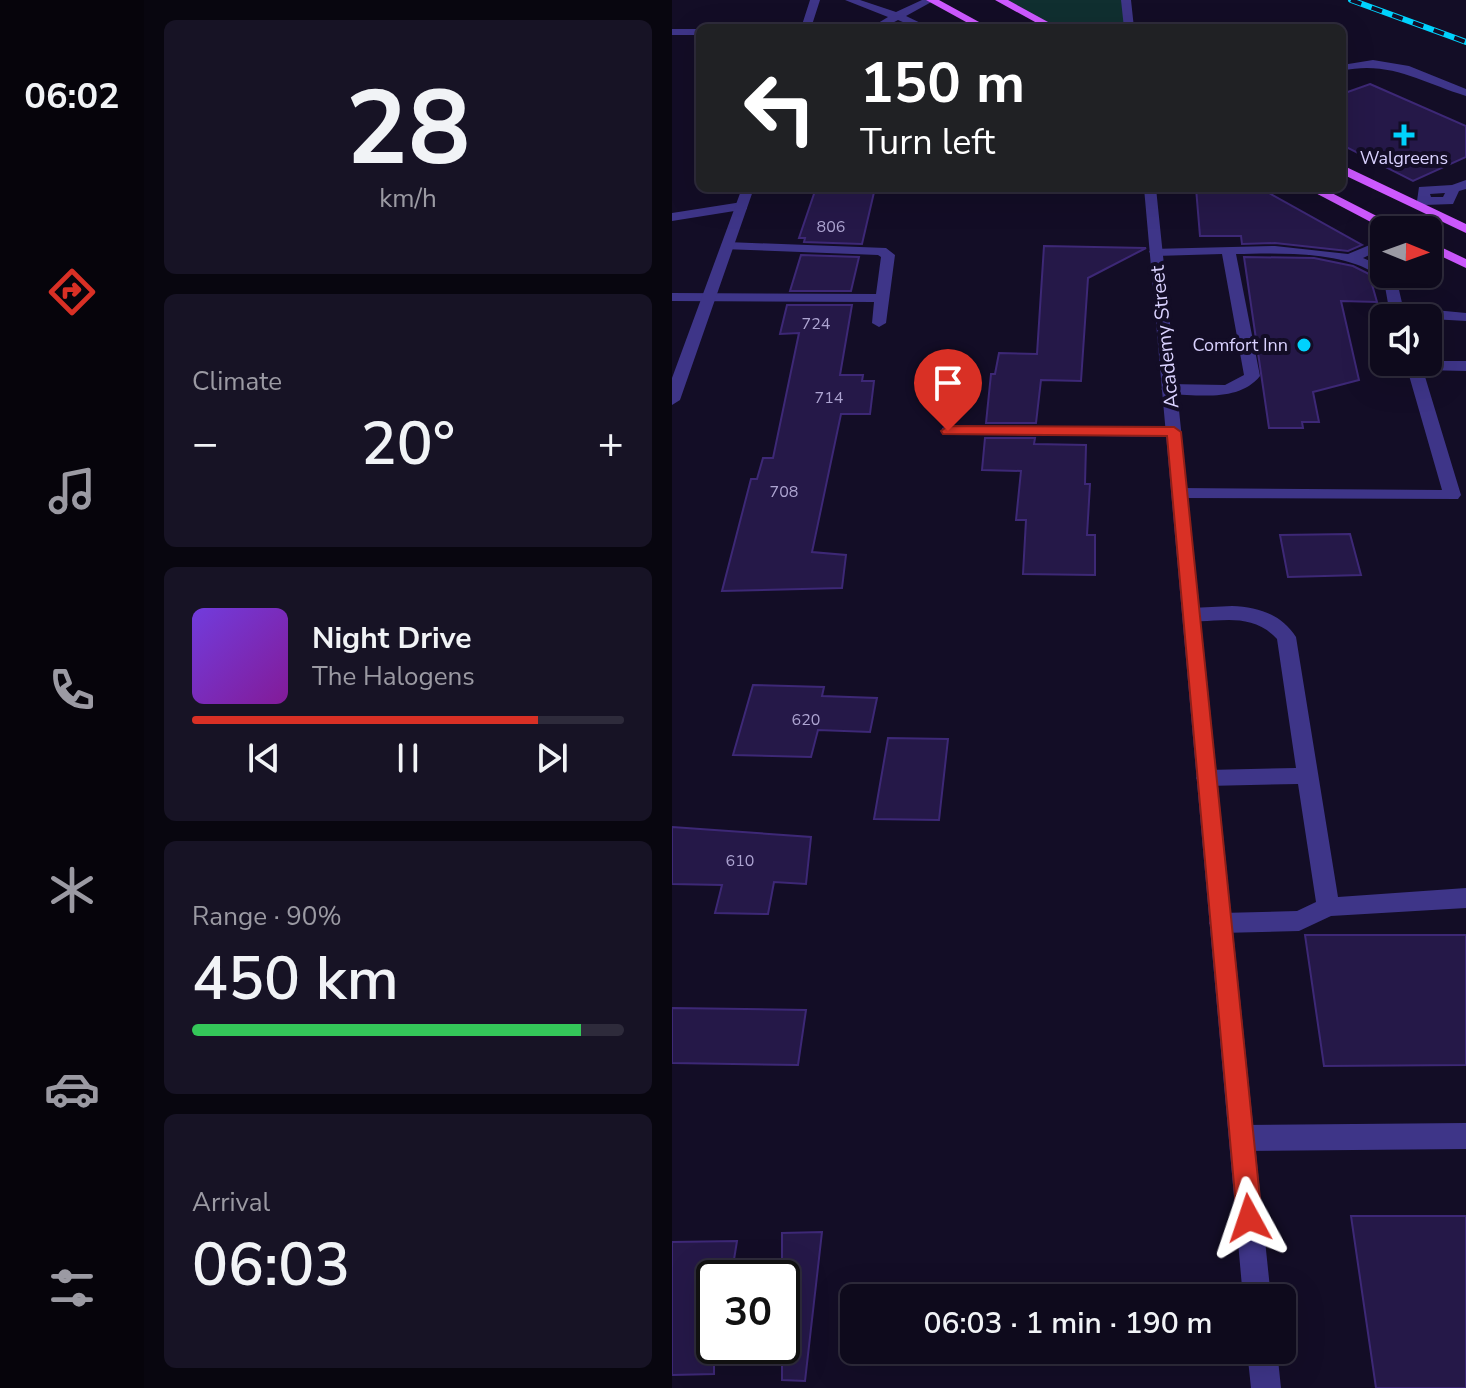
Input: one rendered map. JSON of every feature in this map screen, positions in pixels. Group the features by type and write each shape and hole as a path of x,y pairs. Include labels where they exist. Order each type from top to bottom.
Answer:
{"main road":[{"path":"931,0 977,24"},
{"path":"1000,0 1046,24"},
{"path":"1346,171 1419,202 1466,229"},
{"path":"1320,192 1370,217"},
{"path":"1442,252 1466,264"}],"street":[{"path":"807,24 815,0"},
{"path":"850,0 916,24"},
{"path":"882,24 931,0"},
{"path":"1126,0 1129,24"},
{"path":"672,32 696,32"},
{"path":"1346,67 1355,64 1404,67 1466,93"},
{"path":"1419,202 1424,190 1461,186"},
{"path":"672,400 747,192"},
{"name":"Academy Street","path":"1150,192 1256,1284"},
{"path":"672,217 742,206"},
{"path":"727,246 881,251 888,255 879,323"},
{"path":"1353,257 1370,249"},
{"path":"1156,252 1324,252 1353,257 1370,266"},
{"path":"1169,389 1232,389 1247,383 1252,376 1229,252"},
{"path":"1392,288 1396,309 1402,314 1466,317"},
{"path":"672,297 882,298"},
{"path":"1180,493 1452,495 1414,365 1466,366"},
{"path":"948,431 1174,432"},
{"path":"1191,615 1259,614 1275,622 1286,637 1328,907"},
{"path":"1207,778 1308,776"},
{"path":"1221,923 1299,921 1328,907 1466,898"},
{"path":"1242,1138 1466,1136"},
{"path":"1263,1364 1266,1388"}],"green space":[{"path":"1000,0 1126,0 1129,24 1046,24"}],"building":[{"name":"Walgreens","path":"1370,84 1466,126 1466,157 1413,181 1346,147 1346,93"},
{"path":"815,192 874,192 862,244 804,242 805,238 799,238"},
{"path":"1196,192 1267,192 1362,245 1348,251 1275,243 1242,244 1241,236 1200,236"},
{"path":"1044,246 1146,248 1088,278 1081,381 1041,380 1036,423 986,423 991,374 995,374 999,353 1037,354"},
{"path":"801,255 859,257 851,291 790,291"},
{"name":"Comfort Inn","path":"1244,257 1314,258 1353,266 1369,274 1370,288 1373,288 1377,302 1341,301 1359,380 1313,392 1319,422 1302,422 1303,428 1269,428"},
{"path":"787,305 852,305 840,375 863,375 862,381 874,381 870,414 841,414 812,552 846,555 842,588 722,591 751,479 757,479 763,458 773,458 799,333 780,334"},
{"path":"985,438 1035,438 1034,444 1086,445 1085,484 1090,484 1087,535 1095,535 1095,575 1023,574 1026,520 1016,520 1021,471 982,470"},
{"path":"1350,534 1361,575 1288,577 1280,535"},
{"path":"753,685 824,687 822,696 877,698 870,732 818,730 811,757 733,755"},
{"path":"888,738 948,739 939,820 874,819"},
{"path":"672,827 811,837 806,884 774,882 768,914 715,913 722,885 672,884"},
{"path":"1305,935 1466,935 1466,1065 1324,1066"},
{"path":"672,1008 806,1010 798,1065 672,1063"},
{"path":"1351,1216 1466,1216 1466,1388 1376,1388"},
{"path":"822,1232 805,1381 782,1380 782,1364 800,1364 800,1260 782,1260 782,1233"},
{"path":"737,1241 734,1260 696,1260 696,1364 714,1364 714,1374 672,1375 672,1242"}],"railway":[{"path":"1351,0 1466,42"}],"place":[{"name":"Walgreens","path":"1404,135"},
{"name":"Comfort Inn","path":"1304,345"}],"route":[{"path":"948,431 1174,432 1249,1218"}]}
